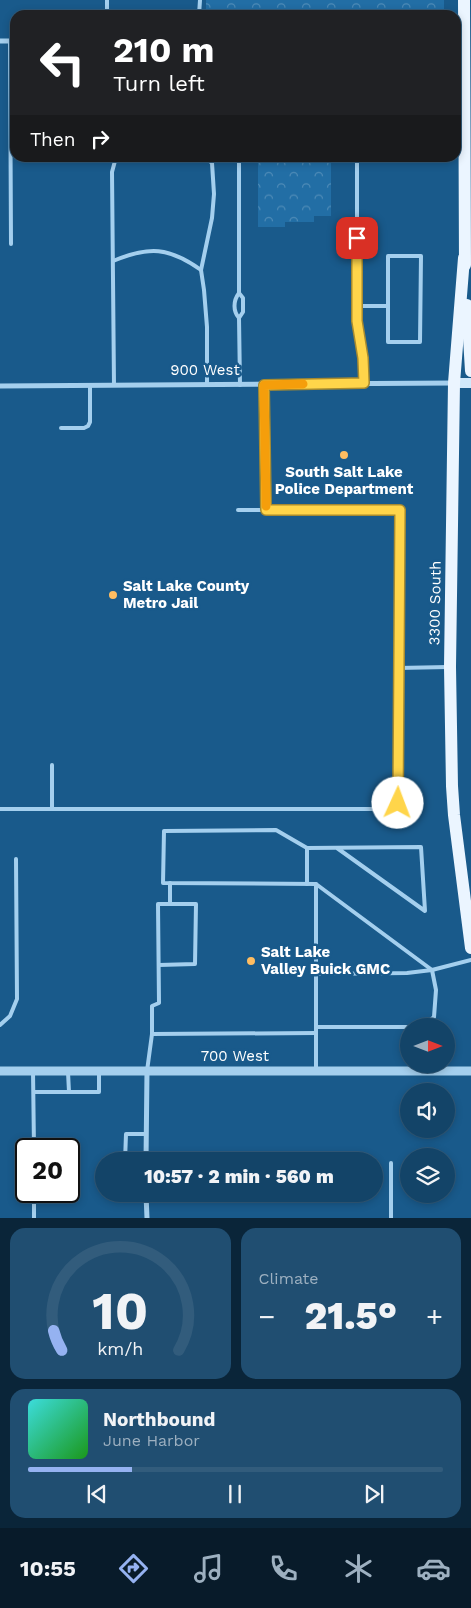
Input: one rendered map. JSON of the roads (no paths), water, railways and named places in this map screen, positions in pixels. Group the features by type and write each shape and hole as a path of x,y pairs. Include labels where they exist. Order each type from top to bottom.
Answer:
{"main road":[{"name":"3300 South","path":"464,0 467,253 471,371"},
{"name":"3300 South","path":"467,253 454,383 450,668 454,815 471,948"},
{"name":"900 West","path":"454,383 471,383"}],"street":[{"name":"900 West","path":"0,386 454,383"},
{"path":"146,1070 146,1152"},
{"name":"700 West","path":"0,1071 471,1071"},
{"path":"146,1202 146,1218"}],"lane":[{"path":"11,244 12,162"},
{"path":"114,385 112,172 115,162"},
{"path":"207,385 207,343 201,270 212,218 214,194 211,162"},
{"path":"239,162 238,293 235,298 235,313 239,318"},
{"path":"357,162 357,321 363,358 364,383"},
{"path":"113,261 135,252 162,251 182,258 201,270"},
{"path":"388,256 421,256 420,342 388,342 388,306 388,256"},
{"path":"238,293 243,298 243,312 239,318 240,385"},
{"path":"357,306 388,306"},
{"path":"60,428 84,428 88,426 90,422 90,385"},
{"path":"264,385 266,510"},
{"path":"0,809 395,808 398,797 400,510 238,510"},
{"path":"398,668 450,668"},
{"path":"52,765 52,809"},
{"path":"336,848 425,911 420,847 307,848 276,830 164,831 164,883 316,884 432,970 436,990 433,1018"},
{"path":"307,848 307,884"},
{"path":"0,1025 10,1016 16,999 16,859"},
{"path":"170,883 170,904"},
{"path":"316,884 316,1071"},
{"path":"146,1070 152,1034 152,1006 159,1003 158,904 196,904 195,964 159,965"},
{"path":"316,974 407,973 432,970 471,960"},
{"path":"316,1027 400,1026"},
{"path":"152,1034 316,1033"},
{"path":"34,1092 99,1092 99,1070"},
{"path":"34,1071 34,1138"},
{"path":"68,1071 68,1092"},
{"path":"125,1152 126,1134 146,1134"},
{"path":"391,1163 391,1218"},
{"path":"34,1203 34,1218"}],"place":[{"name":"South Salt Lake Police Department","path":"344,455"},
{"name":"Salt Lake County Metro Jail","path":"113,595"},
{"name":"Salt Lake Valley Buick GMC","path":"251,961"}]}
